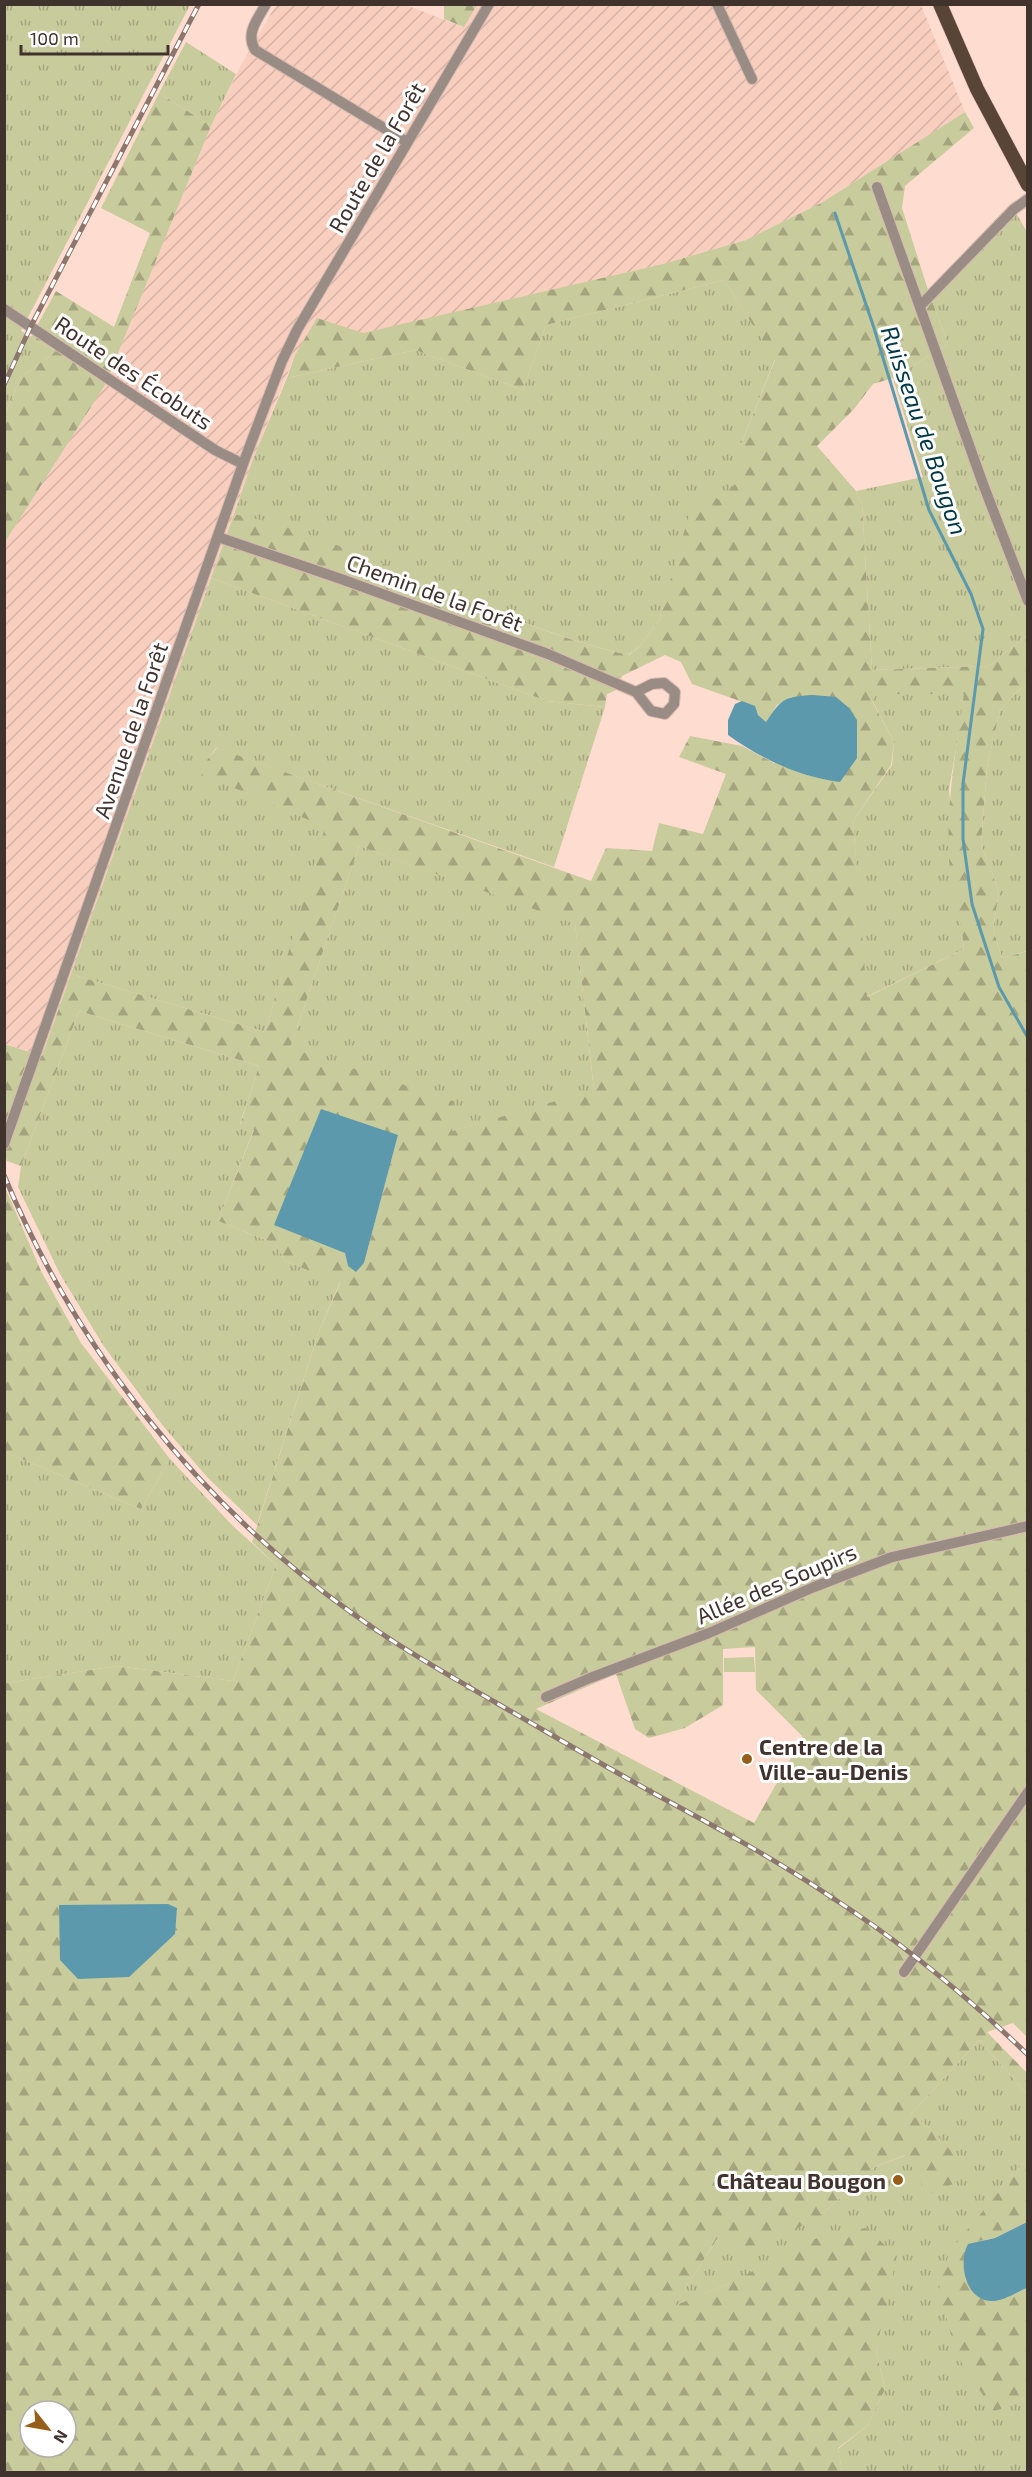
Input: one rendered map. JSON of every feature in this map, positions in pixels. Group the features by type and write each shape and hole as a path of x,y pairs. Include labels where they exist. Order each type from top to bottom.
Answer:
{"main road":[{"path":"941,7 977,89 1027,186"}],"street":[{"path":"266,4 250,32 250,42 255,50 407,142"},
{"name":"Route de la Forêt","path":"297,330 489,4"},
{"path":"717,4 752,79"},
{"path":"877,187 983,484 1028,601"},
{"path":"921,305 1014,209 1028,199"},
{"name":"Route des Écobuts","path":"4,309 215,450 243,464"},
{"name":"Avenue de la Forêt","path":"4,1144 243,464 282,361 297,330"},
{"name":"Chemin de la Forêt","path":"218,537 548,654 636,692"},
{"name":"Allée des Soupirs","path":"546,1697 709,1633 814,1587 892,1557 1028,1526"},
{"path":"904,1972 1028,1792"}],"shaded area":[{"path":"276,5 406,5 463,27 477,5 921,5 965,112 821,203 746,240 663,264 363,334 317,319 295,355 253,459 42,1056 5,1044 4,542 105,385 211,126 241,65"}],"green space":[{"path":"444,4 477,5 464,27 444,19"},
{"path":"5,5 190,5 21,331 56,351 21,377 5,414"},
{"path":"186,42 236,74 211,126 159,93"},
{"path":"159,93 211,126 105,385 5,542 5,414 21,377 56,351 31,337 56,291 114,327 150,233 101,208"},
{"path":"965,112 974,128 905,186 902,208 948,344 893,378 873,384 854,409 817,446 856,491 862,504 872,670 989,666 1027,635 1027,687 1023,686 1000,710 987,767 981,844 999,892 993,929 1002,958 1028,951 1027,2037 1013,2023 987,2032 1027,2073 1027,2094 979,2040 911,2114 933,2131 961,2162 956,2183 927,2194 905,2155 875,2167 822,2214 745,2259 719,2236 674,2306 730,2283 823,2235 866,2228 897,2256 876,2350 885,2389 867,2426 838,2448 842,2472 5,2472 5,1683 117,1666 233,1681 276,1565 252,1542 318,1334 340,1283 285,1261 276,1244 218,1221 254,1130 240,1125 259,1066 79,1011 21,1166 7,1161 5,1156 4,1044 42,1056 71,974 265,1032 325,827 197,772 217,748 591,881 606,848 652,851 659,823 703,834 726,774 679,757 690,736 742,746 774,763 857,758 857,720 836,697 791,697 777,705 766,722 758,715 754,706 692,684 681,662 665,655 622,676 616,690 607,694 605,707 547,701 211,578 234,514 277,524 326,541 540,629 629,655 641,645 659,620 691,508 706,490 719,500 739,480 739,449 775,360 724,280 546,325 523,390 415,350 287,378 295,355 317,318 363,333 663,264 746,240 821,203","holes":["879,694 964,694 952,776 948,838 950,870 964,949 867,997 853,821 891,765 894,742 871,699","359,846 575,924 594,1090 452,1131 453,1101 290,1048","398,1135 364,1263 348,1266 345,1253","755,1647 756,1690 803,1737 754,1823 536,1709 616,1674 635,1729 649,1738 685,1728 723,1705 723,1649"]},
{"path":"1011,204 1028,234 1027,635 989,666 872,670 862,504 856,491 923,477 893,378 948,344 928,290"},
{"path":"724,280 775,359 739,449 739,480 719,501 673,573 659,620 641,645 628,655 528,624 334,545 234,514 253,459 287,378 415,350 523,390 546,325"},
{"path":"211,578 547,701 605,707 554,867 216,748 198,772 326,827 265,1032 71,974"},
{"path":"1023,686 1028,687 1027,951 1002,958 993,929 999,892 981,844 987,767 1000,710"},
{"path":"879,694 965,694 949,790 964,949 866,997 853,821 892,765 894,742 871,698"},
{"path":"359,846 575,923 594,1091 452,1131 290,1048"},
{"path":"79,1011 259,1066 240,1124 254,1129 218,1221 276,1244 285,1261 340,1282 318,1334 257,1525 208,1478 163,1426 103,1345 60,1274 18,1187 21,1166"},
{"path":"4,1185 41,1271 81,1343 170,1459 141,1509 5,1452"},
{"path":"5,1452 141,1509 170,1459 233,1526 276,1565 233,1681 117,1666 5,1683"},
{"path":"754,1657 755,1672 724,1672 724,1658"},
{"path":"979,2040 1027,2094 1027,2158 985,2209 994,2412 1027,2397 1027,2472 842,2472 838,2449 867,2426 885,2389 876,2350 884,2308 730,2283 673,2307 720,2235 822,2214 875,2167 906,2155 933,2131 911,2114"},
{"path":"1027,2158 1027,2222 995,2238 972,2242 982,2299 999,2299 1027,2288 1027,2397 994,2412 956,2354 939,2289 949,2252"}],"water":[{"path":"813,695 836,697 849,708 857,720 857,758 840,782 810,776 781,766 728,735 728,720 735,704 742,701 755,706 758,715 766,722 780,703 785,700"},
{"path":"321,1109 398,1135 364,1263 356,1272 348,1266 345,1253 274,1225"},
{"path":"168,1904 177,1908 175,1934 129,1977 78,1979 60,1960 59,1905"},
{"path":"1027,2222 1027,2288 996,2301 975,2295 964,2270 968,2244 995,2238"}],"waterway":[{"name":"Ruisseau de Bougon","path":"835,213 874,328 929,510 971,594 983,629 963,784 963,839 972,904 999,987 1028,1038"}],"railway":[{"path":"4,385 31,326 199,4"},
{"path":"4,1175 33,1239 67,1302 105,1361 148,1418 194,1472 243,1523 296,1570 352,1613 421,1659 807,1881 881,1931 932,1970 1028,2055"}],"place":[{"name":"Centre de la Ville-au-Denis","path":"747,1759"},
{"name":"Château Bougon","path":"898,2180"}]}
